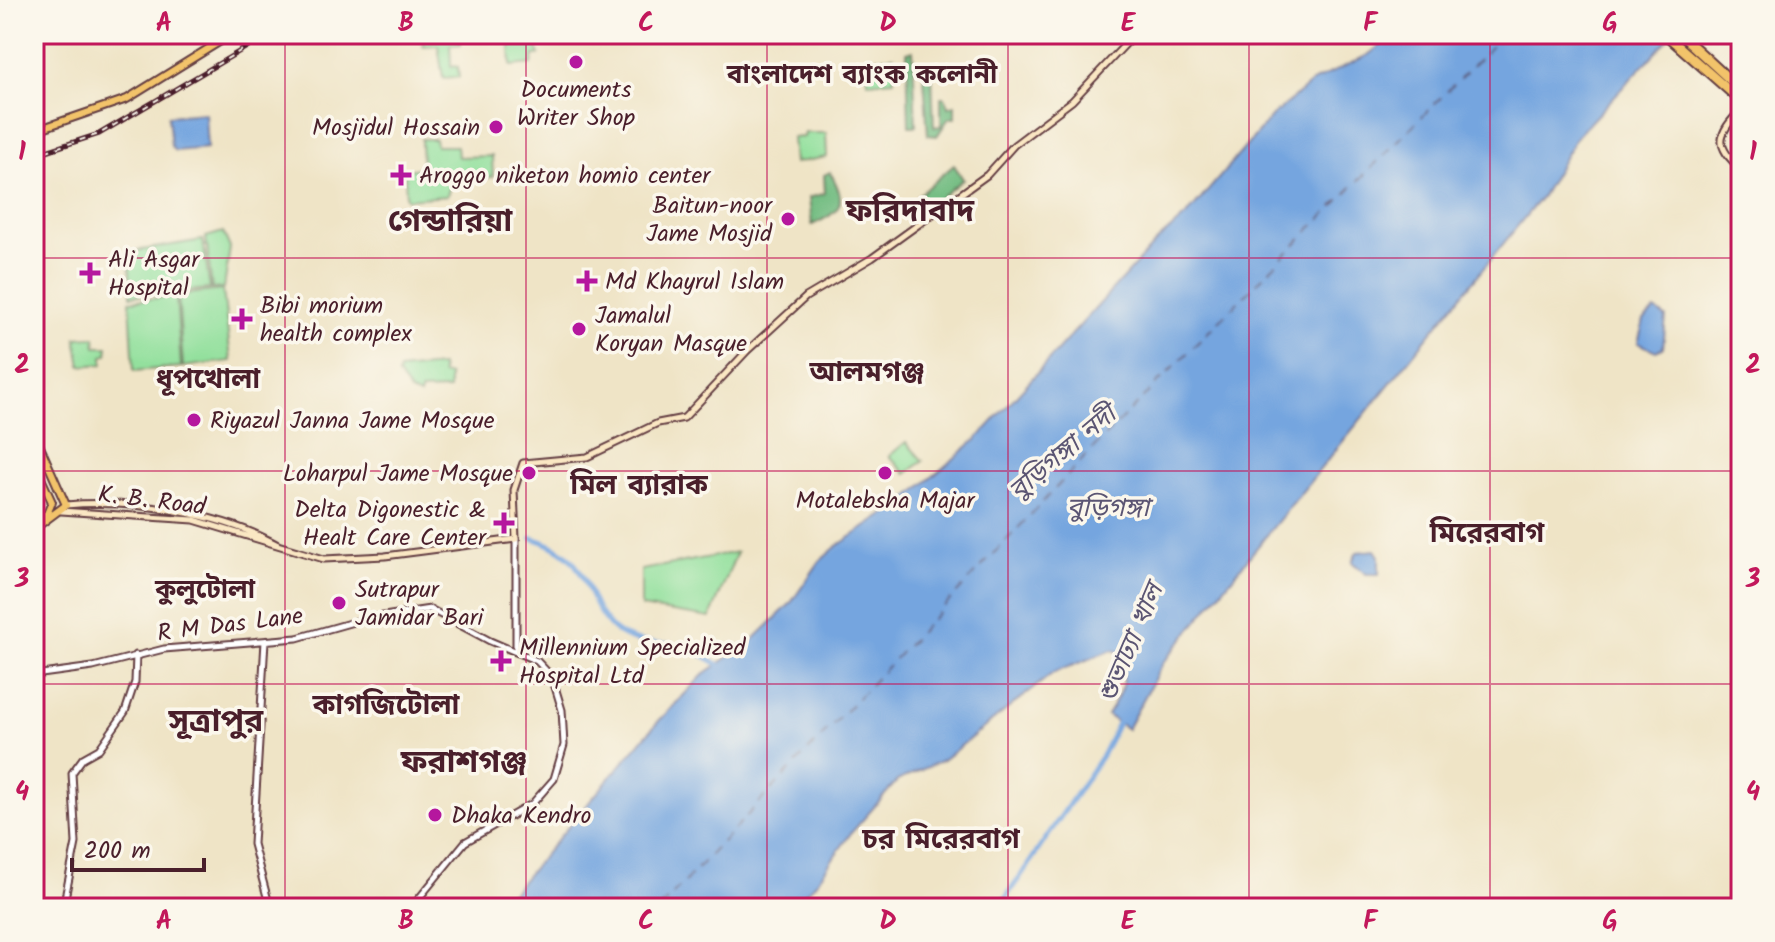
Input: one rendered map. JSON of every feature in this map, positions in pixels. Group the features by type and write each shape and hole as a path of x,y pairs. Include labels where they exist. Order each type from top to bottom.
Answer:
{"highway":[{"path":"1665,34 1741,101"},
{"path":"1680,34 1741,90"}],"main road":[{"path":"34,131 127,99 232,34"},
{"path":"516,539 514,490 523,463 587,457 658,423 684,418 747,351 813,292 872,258 989,174 1014,145 1072,101 1135,34"},
{"path":"1741,110 1727,127 1721,147 1741,169"},
{"path":"34,433 53,482 68,508"},
{"path":"34,463 52,502 51,509"},
{"path":"44,486 53,482"},
{"path":"34,521 51,509 68,508"},
{"path":"34,529 68,508"},
{"name":"K. B. Road","path":"68,508 202,515 314,558 343,560 516,539"}],"street":[{"path":"516,539 516,651"},
{"name":"R M Das Lane","path":"34,675 85,669 175,648 297,638 390,614 430,609 544,666 560,698 564,745 554,779 542,796 515,816 475,833 465,842 411,908"},
{"path":"265,641 253,844 270,908"},
{"path":"63,908 76,843 72,773 83,758 99,749 125,712 135,682 136,655"}],"green space":[{"path":"460,34 461,44 450,45 451,66 458,67 459,77 443,78 438,45 423,46 423,36"},
{"path":"534,40 540,55 534,56 532,64 511,66 510,42"},
{"path":"913,50 916,126 909,126 907,52"},
{"path":"893,56 894,80 868,82 866,58"},
{"path":"923,65 927,72 932,73 934,127 941,126 941,97 945,97 948,107 955,105 955,118 949,118 937,136 928,135"},
{"path":"805,133 826,133 827,157 794,163 792,138 804,137"},
{"path":"421,139 435,139 436,146 457,146 458,157 492,156 493,177 452,178 447,196 406,199 405,170 422,168"},
{"path":"954,165 963,179 924,211 917,196"},
{"path":"830,172 839,192 839,205 836,211 812,225 809,198 825,193 824,175"},
{"path":"223,232 230,248 224,288 212,289 206,237"},
{"path":"203,240 210,289 131,296 129,252"},
{"path":"223,290 231,361 183,367 178,295"},
{"path":"176,296 181,367 134,371 130,301"},
{"path":"95,337 96,347 108,347 103,364 81,366 76,338"},
{"path":"441,366 442,375 449,375 449,390 420,391 420,396 410,392 398,375 399,370"},
{"path":"906,442 923,461 906,474 889,456"},
{"path":"737,552 710,618 641,607 641,570"}],"water":[{"name":"বুড়িগঙ্গা","path":"1395,34 1673,34 1576,137 1542,196 1163,663 1127,729 1107,715 1124,678 1120,652 1112,650 1053,673 943,760 897,781 851,833 815,884 789,908 499,908 655,725 704,674 754,639 790,604 820,561 837,546 899,505 977,439 1155,243 1188,214 1272,116 1312,82 1368,55"},
{"path":"205,113 207,148 175,151 171,146 168,116"},
{"path":"1655,310 1666,317 1663,348 1656,351 1638,343 1644,320"},
{"path":"1375,550 1379,556 1379,574 1366,574 1352,562 1357,552"}],"waterway":[{"path":"532,538 567,555 577,566 602,616 619,634 650,643 673,644"},
{"path":"691,648 721,666"},
{"name":"শুভাঢ্যা খাল","path":"999,908 1103,754 1120,719"}],"ferry route":[{"path":"660,908 1101,440 1504,34"}],"railway":[{"path":"34,155 99,134 269,34"}],"place":[{"name":"Documents Writer Shop","path":"576,62"},
{"name":"Mosjidul Hossain","path":"496,127"},
{"name":"Aroggo niketon homio center","path":"401,175"},
{"name":"Baitun-noor Jame Mosjid","path":"788,219"},
{"name":"Ali Asgar Hospital","path":"90,273"},
{"name":"Md Khayrul Islam","path":"587,281"},
{"name":"Bibi morium health complex","path":"242,319"},
{"name":"Jamalul Koryan Masque","path":"579,329"},
{"name":"Riyazul Janna Jame Mosque","path":"194,420"},
{"name":"Loharpul Jame Mosque","path":"529,473"},
{"name":"Motalebsha Majar","path":"885,473"},
{"name":"Delta Digonestic & Healt Care Center","path":"504,523"},
{"name":"Sutrapur Jamidar Bari","path":"339,603"},
{"name":"Millennium Specialized Hospital Ltd","path":"501,661"},
{"name":"Dhaka Kendro","path":"435,815"}],"district":[{"name":"বাংলাদেশ ব্যাংক কলোনী","path":"862,74"},
{"name":"ফরিদাবাদ","path":"910,210"},
{"name":"গেন্ডারিয়া","path":"450,220"},
{"name":"আলমগঞ্জ","path":"867,371"},
{"name":"ধূপখোলা","path":"208,378"},
{"name":"মিল ব্যারাক","path":"639,484"},
{"name":"মিরেরবাগ","path":"1487,532"},
{"name":"কুলুটোলা","path":"205,589"},
{"name":"কাগজিটোলা","path":"386,704"},
{"name":"সূত্রাপুর","path":"216,720"},
{"name":"ফরাশগঞ্জ","path":"464,761"},
{"name":"চর মিরেরবাগ","path":"941,838"}],"water label":[{"name":"বুড়িগঙ্গা নদী","path":"1062,452"}]}
